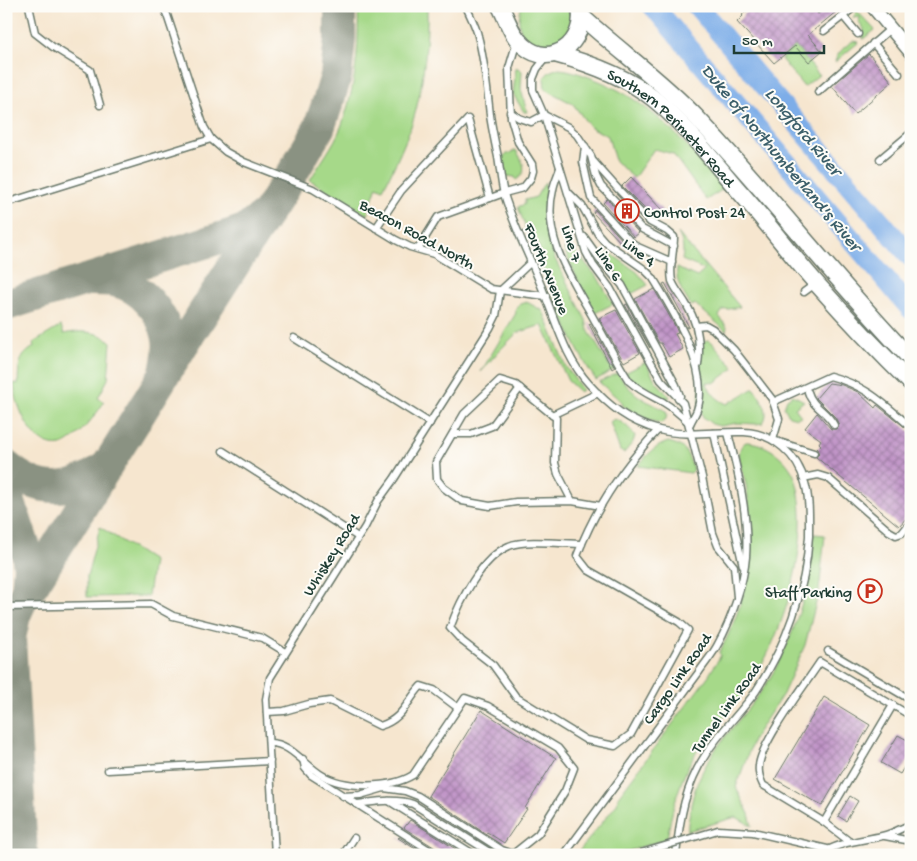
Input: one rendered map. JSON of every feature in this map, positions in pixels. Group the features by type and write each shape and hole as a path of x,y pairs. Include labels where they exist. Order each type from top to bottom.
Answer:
{"street":[{"path":"500,6 515,35"},
{"path":"513,6 511,13 515,35"},
{"path":"872,6 911,53"},
{"path":"551,54 564,50 573,42 579,32 580,9"},
{"name":"Southern Perimeter Road","path":"580,9 616,48 657,80 695,116 787,218 874,320 911,359"},
{"name":"Southern Perimeter Road","path":"515,35 526,48 539,54 573,58 612,73 653,98 691,135 767,223 810,288 911,383"}],"lane":[{"path":"29,6 34,33 90,70 100,104"},
{"name":"Beacon Road North","path":"163,6 204,127 211,139 226,152 244,162 313,189 403,244 434,254 484,285 500,291 546,296"},
{"name":"Fourth Avenue","path":"466,6 478,34 486,73 490,117 504,193 574,365 615,410 640,423 658,430 690,434 728,433"},
{"path":"824,31 856,6"},
{"path":"843,16 858,34"},
{"path":"818,92 890,29"},
{"path":"418,249 438,217 523,188 528,184 533,171 532,164 518,142 510,112 509,68 515,35"},
{"path":"873,43 899,74"},
{"name":"Line 6","path":"551,54 537,68 533,79 533,90 544,115 586,252 610,288 661,380 683,403"},
{"path":"510,112 519,118 531,122 544,115 568,127 578,135 594,161 618,189 650,222 667,230 674,237 671,271 673,282 689,308 699,335 699,397 697,410 690,424"},
{"path":"376,228 401,191 468,119 490,198"},
{"path":"880,159 911,133"},
{"path":"6,203 211,139"},
{"path":"585,146 583,162 591,198 638,247 672,262"},
{"path":"594,161 596,176 601,186 610,196 642,230 674,246"},
{"name":"Line 7","path":"560,168 552,190 552,228 559,255 571,280 629,381 640,391 675,410 690,424"},
{"name":"Line 4","path":"567,191 582,206 598,234 616,251 644,269 653,278 691,348 698,371"},
{"path":"580,232 622,285 676,385 690,424 690,434 702,477 713,533 718,546 734,566 737,597"},
{"path":"500,291 531,262"},
{"name":"Whiskey Road","path":"275,855 267,712 267,688 270,678 358,537 378,501 490,328 496,316 500,291"},
{"path":"696,326 706,325 728,343 773,402 779,419 773,440 814,453"},
{"path":"294,338 430,423"},
{"path":"773,402 806,390 818,381 830,376 847,381 871,393 911,427"},
{"path":"572,501 558,474 555,463 556,418 516,384 500,380 464,414 436,462 437,479 444,488 462,501 490,506 516,502 572,501 601,506"},
{"path":"818,381 825,387"},
{"path":"453,434 471,434 492,426 520,388"},
{"path":"806,390 816,398"},
{"path":"806,390 810,400 831,419 834,425"},
{"path":"552,415 598,393"},
{"path":"582,544 532,543 510,545 492,556 457,608 450,628 462,641 493,665 516,697 586,740 615,746 631,734 688,630 678,622 588,570 578,556 601,506 630,460 658,430"},
{"name":"Tunnel Link Road","path":"676,855 684,801 694,776 707,752 756,692 776,657 789,627 802,582 808,544 808,509 805,483 796,461 786,449 773,440 749,432 728,433"},
{"path":"714,433 744,570"},
{"name":"Cargo Link Road","path":"564,855 718,645 729,621 744,570 746,531 737,467 728,433"},
{"path":"223,451 358,537"},
{"path":"803,478 818,475 828,478 896,535 902,533 903,526 911,522"},
{"path":"6,607 151,604 173,616 262,638 285,652"},
{"path":"828,650 911,700"},
{"path":"850,842 824,822 763,785 759,776 759,765 767,743 820,662 911,716"},
{"path":"267,712 284,711 309,704 330,701 380,726 392,723 421,686 434,690 458,708"},
{"path":"269,743 276,742 303,759 320,774 346,784 378,784 405,779 413,774 465,698 488,706 558,748 574,768 565,790 538,834 513,854 502,850 418,796 405,791 384,788 360,795 343,796"},
{"path":"824,822 893,705"},
{"path":"303,759 305,768 312,776 436,855"},
{"path":"108,770 270,761"},
{"path":"356,804 389,800 413,804 494,855"},
{"path":"389,800 475,855"},
{"path":"819,855 827,849 850,842 884,836 911,824"},
{"path":"638,854 718,830 754,832 827,849"},
{"path":"884,836 911,841"},
{"path":"343,855 354,838"}],"green space":[{"path":"358,6 427,6 425,58 419,97 413,119 402,150 383,189 377,186 367,215 310,180 335,140 346,112 356,67"},
{"path":"522,6 567,6 571,22 567,33 558,41 546,44 534,42 524,35 519,23"},
{"path":"857,11 875,30 863,39 864,29 859,22 860,17 853,18"},
{"path":"853,41 859,42 835,62 842,50"},
{"path":"795,46 819,75 804,87 781,59"},
{"path":"516,67 522,71 521,89 527,112 524,112 513,94"},
{"path":"556,69 589,77 630,97 647,109 680,138 725,188 706,200 673,154 654,149 634,178 615,161 608,136 590,127 573,104 545,89 544,78 549,72"},
{"path":"516,150 524,169 523,173 516,180 515,177 507,176 501,157"},
{"path":"545,182 549,240 554,257 586,320 588,330 609,365 612,365 615,369 596,380 583,360 567,328 553,294 560,292 557,286 553,288 543,271 544,258 533,235 527,231 518,207 525,204 525,200 536,197"},
{"path":"678,233 740,307 723,310 719,316 727,327 726,331 695,304 691,306 681,288 677,279 677,268 697,277 705,270 682,260 683,246"},
{"path":"570,245 598,278 613,304 593,314 564,249"},
{"path":"610,253 637,272 648,285 629,295 604,258 605,254"},
{"path":"527,302 543,311 566,367 582,389 580,392 568,381 542,325 517,333 481,372 516,313 515,311 520,304"},
{"path":"61,326 64,334 89,332 106,338 111,342 108,379 98,398 104,402 91,420 67,443 51,445 42,441 34,434 27,424 18,403 14,383 18,384 20,363 24,355 34,347 33,343"},
{"path":"708,340 712,342 734,368 714,383 706,382 710,389 717,398 727,404 754,388 766,409 763,423 738,423 720,426 712,424 703,417 699,407 701,342"},
{"path":"646,362 655,380 670,397 668,399 644,391 625,373"},
{"path":"618,373 628,387 638,396 665,410 667,414 666,419 661,423 637,414 623,406 622,402 599,382"},
{"path":"793,395 804,401 795,408 801,416 797,418 789,416 784,407 787,399"},
{"path":"614,419 626,425 635,436 633,442 624,453 620,451 610,422"},
{"path":"668,442 683,448 686,452 694,470 691,473 638,466 655,449"},
{"path":"746,442 768,448 782,458 795,478 800,500 799,553 786,609 776,635 754,678 704,740 690,763 676,800 667,839 615,855 576,855 617,804 618,797 709,675 721,655 719,653 740,605 748,572 751,537 746,485 739,456 742,446"},
{"path":"100,527 153,561 148,596 87,597 87,576"},
{"path":"814,534 825,535 819,591 805,645 783,694 754,738 736,787 749,814 752,826 736,817 688,831 691,805 705,767 726,735 763,688 774,671 790,638 806,587"}],"building":[{"path":"753,6 813,6 818,14 827,6 843,6 808,35 822,51 809,62 795,46 774,63 737,22"},
{"path":"869,54 892,82 855,114 832,86"},
{"path":"631,177 662,210 654,218 622,186"},
{"path":"607,199 639,233 634,237 603,203"},
{"path":"595,210 626,244 624,246 593,213"},
{"path":"665,283 689,327 687,328 663,284"},
{"path":"654,289 675,326 678,333 675,334 683,349 669,357 661,343 659,343 635,299"},
{"path":"627,304 650,348 625,305"},
{"path":"616,310 640,353 624,362 599,318"},
{"path":"589,324 615,367 612,369"},
{"path":"829,383 842,385 858,392 875,408 877,405 911,432 911,513 899,526 816,457 819,454 817,449 821,445 819,443 821,440 805,428 817,413 831,429 836,429 839,425 835,417 816,398"},
{"path":"824,697 870,725 822,806 775,779"},
{"path":"481,710 556,758 525,808 527,809 504,843 487,832 486,834 428,796"},
{"path":"898,735 911,742 911,756 900,774 881,763"},
{"path":"850,796 858,801 846,821 838,816"},
{"path":"410,820 465,855 442,855 440,851 404,828"},
{"path":"399,837 427,855 398,838"}],"waterway":[{"name":"Duke of Northumberland's River","path":"653,6 911,309"},
{"name":"Longford River","path":"697,6 911,257"}],"taxiway":[{"path":"19,604 289,179 319,128 336,76 340,38 340,6"},
{"path":"6,305 233,234 247,229 262,217"},
{"path":"91,280 111,281 133,288 142,294 156,310 165,328 169,342 165,373"},
{"path":"6,466 19,476 32,482 56,487 81,481 107,466"},
{"path":"6,491 27,554 29,567 27,589 15,615 10,638 22,855"}],"place":[{"name":"Control Post 24","path":"627,211"},
{"name":"Staff Parking","path":"870,591"}]}
